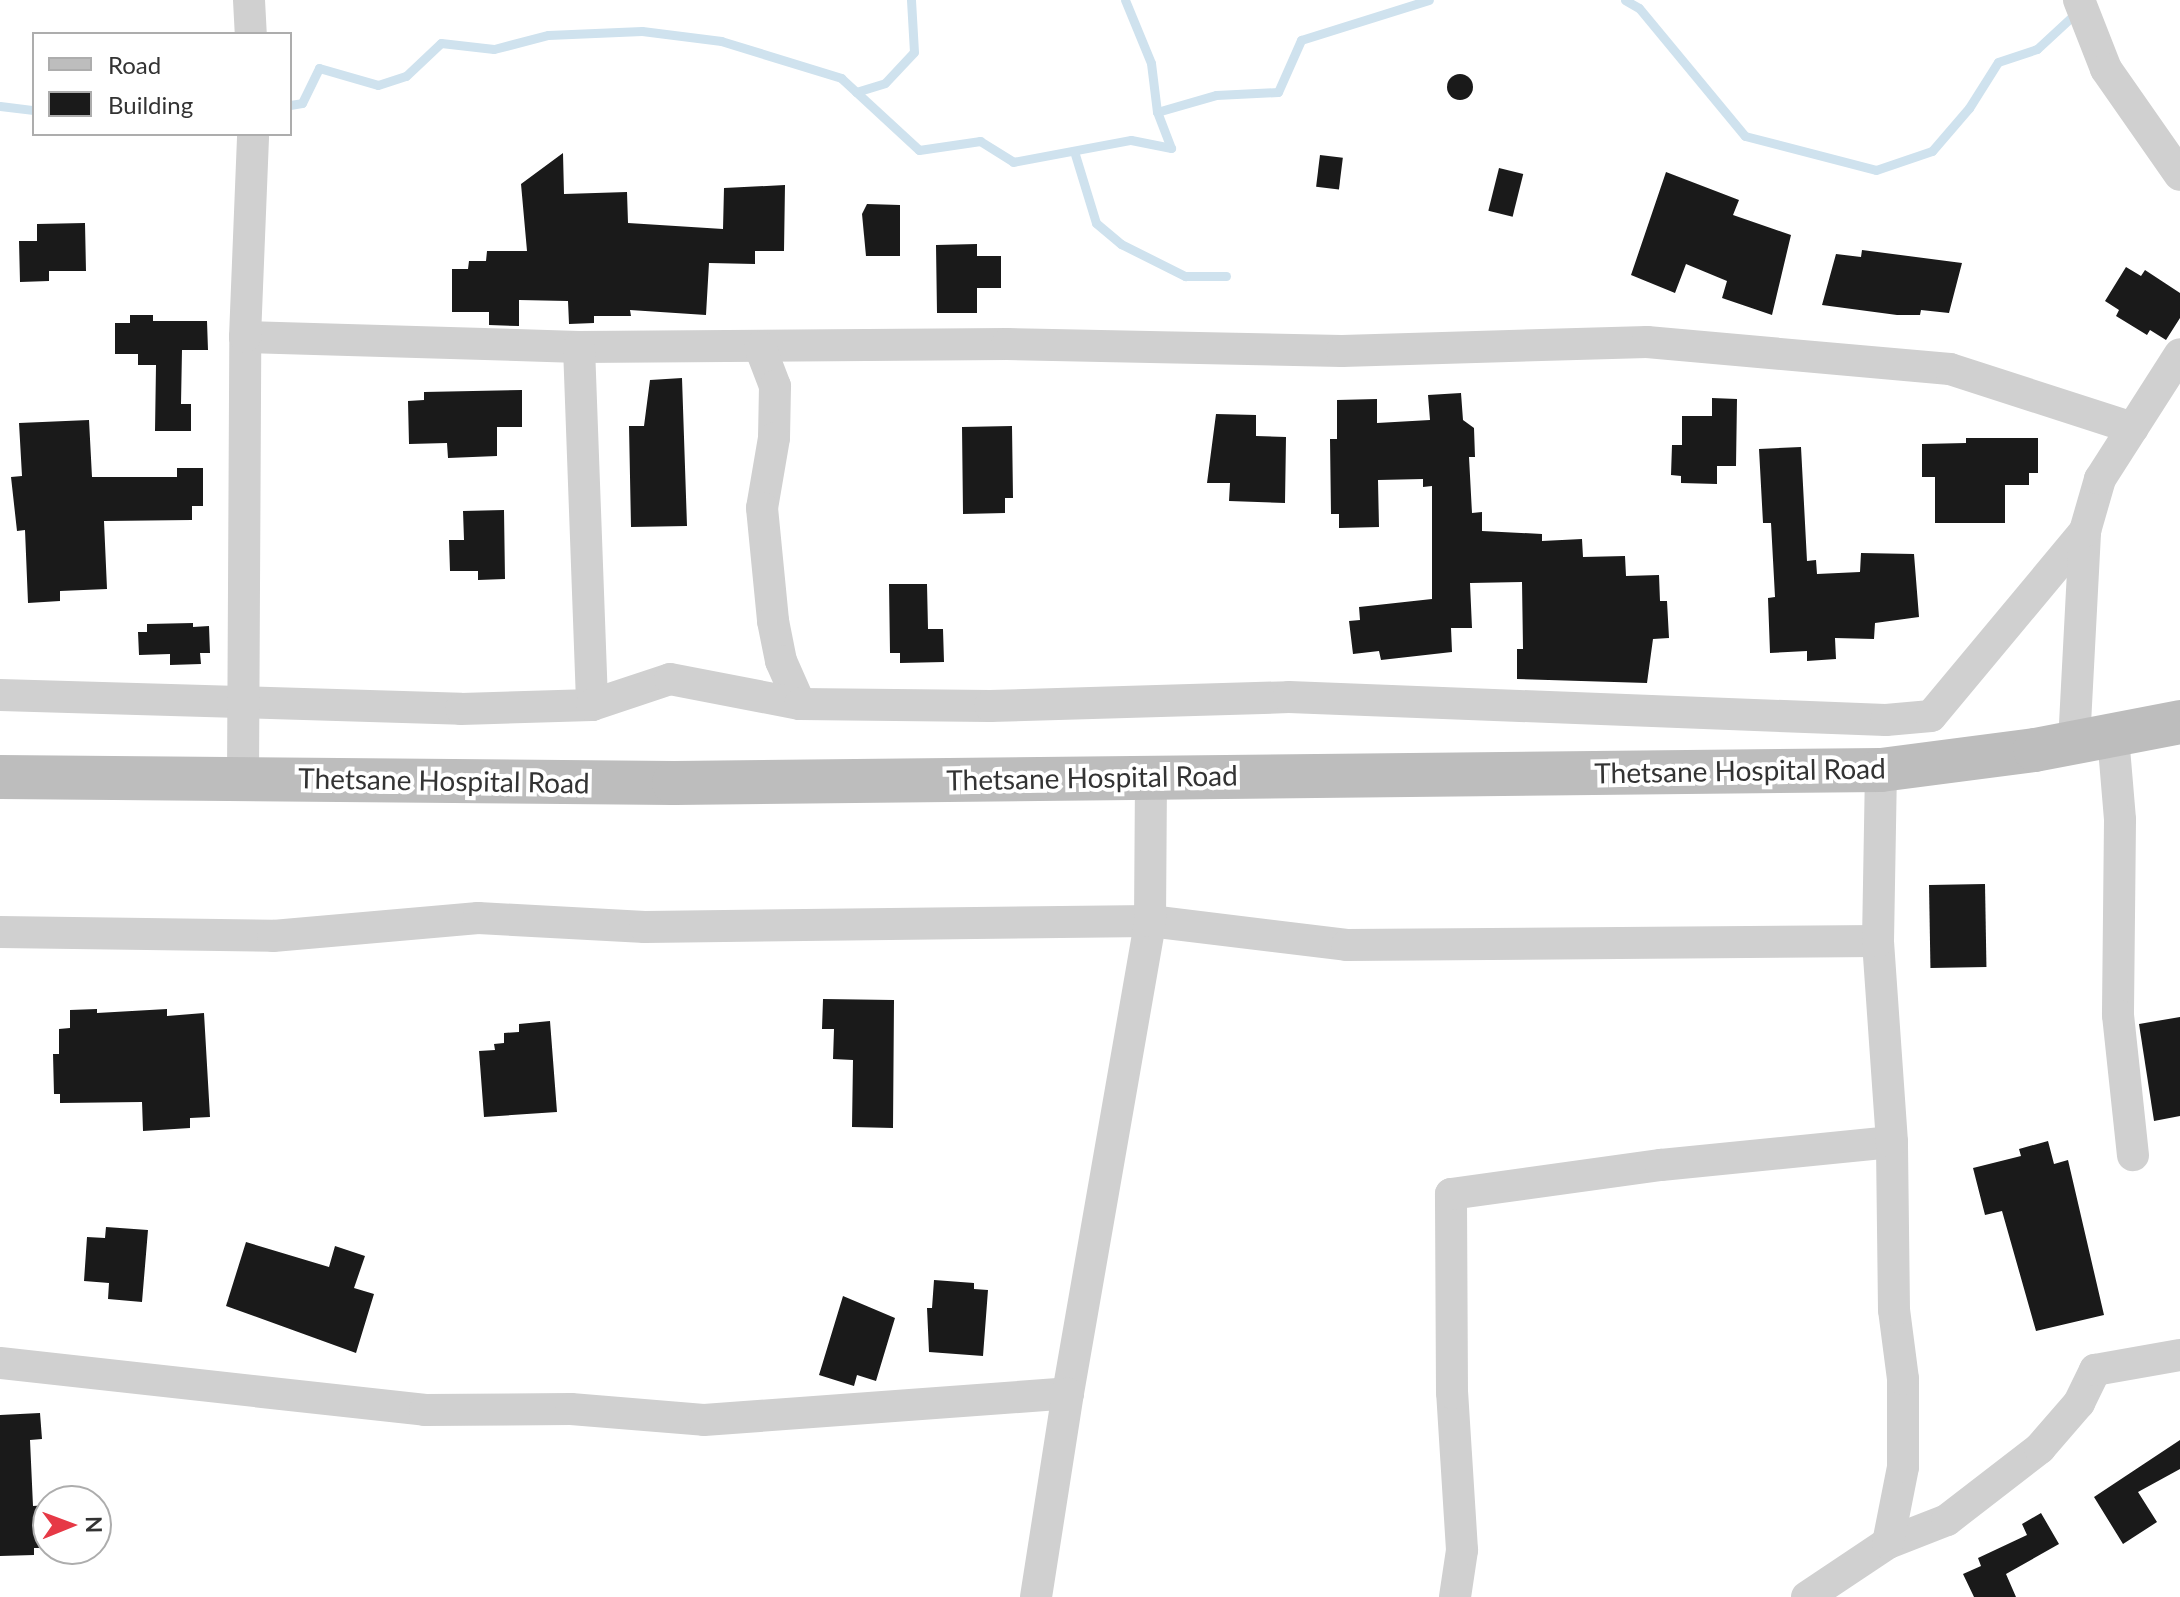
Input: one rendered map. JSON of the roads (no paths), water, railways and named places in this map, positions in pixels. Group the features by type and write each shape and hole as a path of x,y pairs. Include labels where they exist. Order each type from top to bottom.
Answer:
{"main road":[{"name":"Thetsane Hospital Road","path":"0,777 674,783 1881,770 2094,740 2180,722"}],"street":[{"path":"249,0 251,32"},
{"path":"2079,0 2106,69 2180,175"},
{"path":"243,778 246,704 245,337 253,136"},
{"path":"245,337 579,347 1007,344 1342,351 1647,342 1950,369 2133,428"},
{"path":"579,347 592,705"},
{"path":"760,347 775,386 774,438 762,508 773,621 781,661 800,704"},
{"path":"2133,1155 2117,1002 2120,820 2094,740 2085,531 2100,479 2180,354"},
{"path":"0,695 461,709 592,705 670,679 800,704 990,706 1289,697 1886,720 1931,716 2085,531"},
{"path":"1881,770 1878,941 1892,1142 1903,1467 1888,1543"},
{"path":"1036,1597 1150,921 1151,776"},
{"path":"0,932 273,936 478,918 645,927 1150,921 1347,945 1878,941"},
{"path":"1455,1597 1462,1550 1452,1393 1451,1194 1661,1165 1892,1142"},
{"path":"1809,1596 1888,1543 1947,1520 2040,1448 2079,1403 2095,1370 2180,1355"},
{"path":"0,1363 425,1410 571,1409 704,1420 1068,1393"}],"waterway":[{"path":"856,92 885,83 914,52 911,0"},
{"path":"292,105 302,103 319,68 378,85 406,76 441,43 494,49 548,35 642,31 721,41 841,78 919,150 980,141 1013,162 1131,140 1171,148 1157,112 1151,63 1125,0"},
{"path":"1157,112 1216,95 1278,92 1301,40 1429,0"},
{"path":"1625,0 1639,8 1745,136 1876,170 1932,151 1969,108 1998,62 2037,49 2076,13"},
{"path":"0,106 32,110"},
{"path":"1074,151 1096,223 1121,244 1185,276 1226,276"}]}
